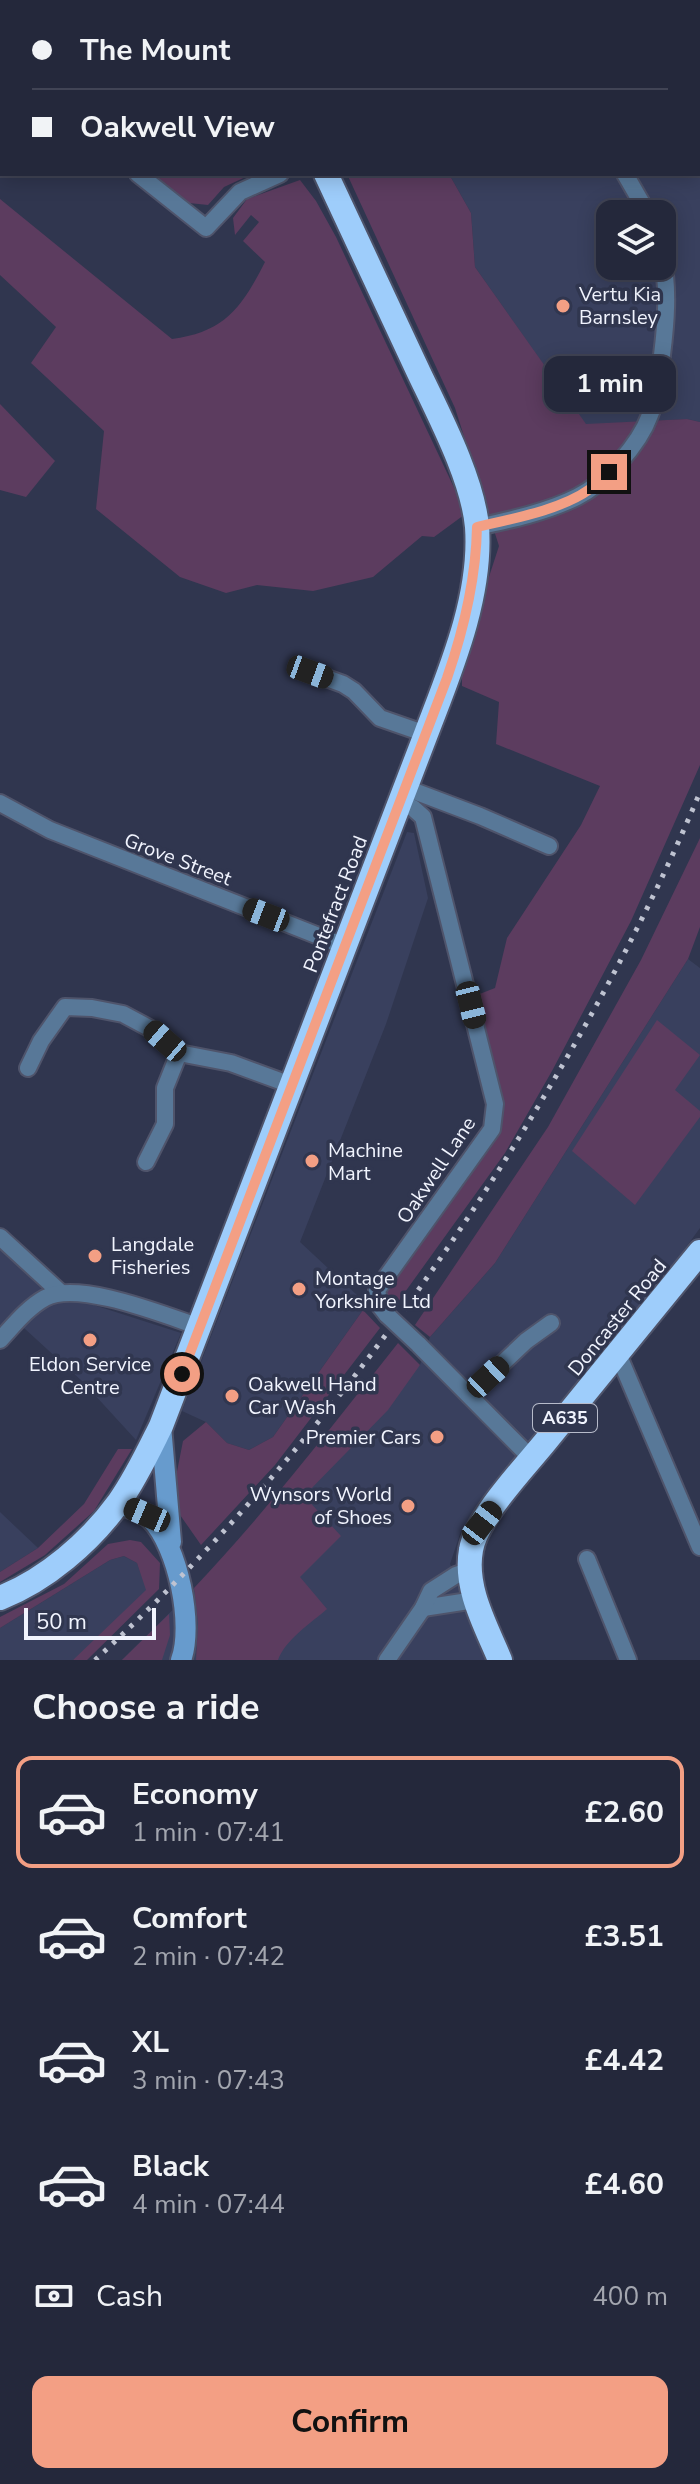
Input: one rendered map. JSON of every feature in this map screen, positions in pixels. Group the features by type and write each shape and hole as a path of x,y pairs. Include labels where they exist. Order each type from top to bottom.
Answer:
{"highway":[{"name":"Pontefract Road","path":"0,1598 47,1573 85,1541 118,1503 161,1426 403,796 461,636 470,601 477,527 465,480 434,405 327,176"},
{"name":"Doncaster Road","path":"475,1600 470,1570 471,1547 482,1523 700,1252"},
{"name":"A635","path":"475,1600 500,1660"}],"street":[{"path":"141,176 206,228 240,192 276,176"},
{"path":"626,176 640,200"},
{"path":"477,527 576,498 592,488 626,455 650,418 658,389 667,280"},
{"path":"310,672 354,691 380,718 426,734"},
{"path":"403,796 480,816 549,846"},
{"name":"Oakwell Lane","path":"403,796 423,817 495,1104 492,1129 377,1290 380,1306 532,1459"},
{"name":"Grove Street","path":"0,803 50,830 344,946"},
{"path":"28,1068 41,1041 65,1007 92,1008 123,1014 151,1029 179,1053 231,1063 291,1085"},
{"path":"146,1162 165,1124 165,1088 179,1053"},
{"path":"0,1237 61,1293"},
{"path":"0,1340 29,1309 47,1297 61,1293 84,1292 200,1327"},
{"path":"469,1395 526,1341 551,1323"},
{"path":"618,1354 700,1547"},
{"path":"161,1426 173,1558 186,1626 181,1660"},
{"path":"118,1503 147,1515 153,1521 163,1533 173,1558"},
{"path":"587,1559 628,1660"},
{"path":"387,1660 431,1591 470,1570"},
{"path":"423,1608 475,1600"}],"shaded area":[{"path":"155,176 248,176 224,187 208,205 189,203"},
{"path":"348,176 450,176 471,213 475,267 586,424 687,419 700,422 700,765 631,921 552,1071 505,1153 395,1306 385,1298 388,1285 488,1148 502,1123 501,1090 477,995 495,988 507,938 581,825 600,786 496,744 499,702 462,686 462,660 499,546 455,408"},
{"path":"450,176 700,176 700,422 687,419 586,425 475,267 471,213"},
{"path":"300,180 336,237 458,496 464,515 434,537 422,536 373,577 313,591 257,585 226,593 180,577 96,509 104,431 31,363 56,327 0,275 0,199 172,339 206,330 230,315 239,304 265,262 243,241 259,222 251,215 235,235 233,218 247,199"},
{"path":"0,404 55,461 26,497 0,490"},
{"path":"407,832 414,833 428,898 386,1024 300,1242 357,1295 363,1310 273,1437 249,1450 227,1443 206,1422 182,1411"},
{"path":"700,838 700,927 688,959 495,1263 430,1337 415,1325 548,1127 641,960"},
{"path":"688,959 700,968 700,1228 645,1303 461,1531 450,1564 491,1660 122,1660 420,1365 430,1337 495,1263"},
{"path":"657,1020 700,1055 675,1090 700,1111 700,1117 635,1205 572,1151"},
{"path":"0,1250 41,1288 181,1333 136,1440 82,1381 13,1318 0,1330"},
{"path":"363,1310 380,1328 275,1465 201,1545 171,1502 183,1441 206,1422 227,1443 249,1450 273,1437"},
{"path":"398,1343 420,1365 388,1410 304,1496 341,1536 300,1577 327,1609 292,1639 278,1660 196,1660 198,1623 194,1588 273,1499"},
{"path":"118,1449 132,1449 94,1511 45,1555 0,1582 0,1572 38,1548 84,1504"},
{"path":"0,1512 38,1548 0,1572"},
{"path":"130,1540 141,1542 160,1563 159,1589 87,1660 73,1660 146,1590 137,1563 124,1556 110,1560 0,1628 0,1617 64,1584 108,1544"},
{"path":"124,1556 137,1563 147,1590 79,1656 73,1660 0,1660 0,1628 110,1560"},
{"path":"169,1614 170,1635 162,1660 122,1660"}],"railway":[{"path":"95,1660 162,1596 286,1460 401,1315 454,1239 504,1162 592,1012 649,904 700,792"}],"place":[{"name":"Vertu Kia Barnsley","path":"563,306"},
{"name":"Machine Mart","path":"312,1161"},
{"name":"Langdale Fisheries","path":"95,1256"},
{"name":"Montage Yorkshire Ltd","path":"299,1289"},
{"name":"Eldon Service Centre","path":"90,1340"},
{"name":"Oakwell Hand Car Wash","path":"232,1396"},
{"name":"Premier Cars","path":"437,1437"},
{"name":"Wynsors World of Shoes","path":"408,1506"}],"route":[{"path":"182,1374 447,678 470,601 477,527 576,498 609,472"}]}
